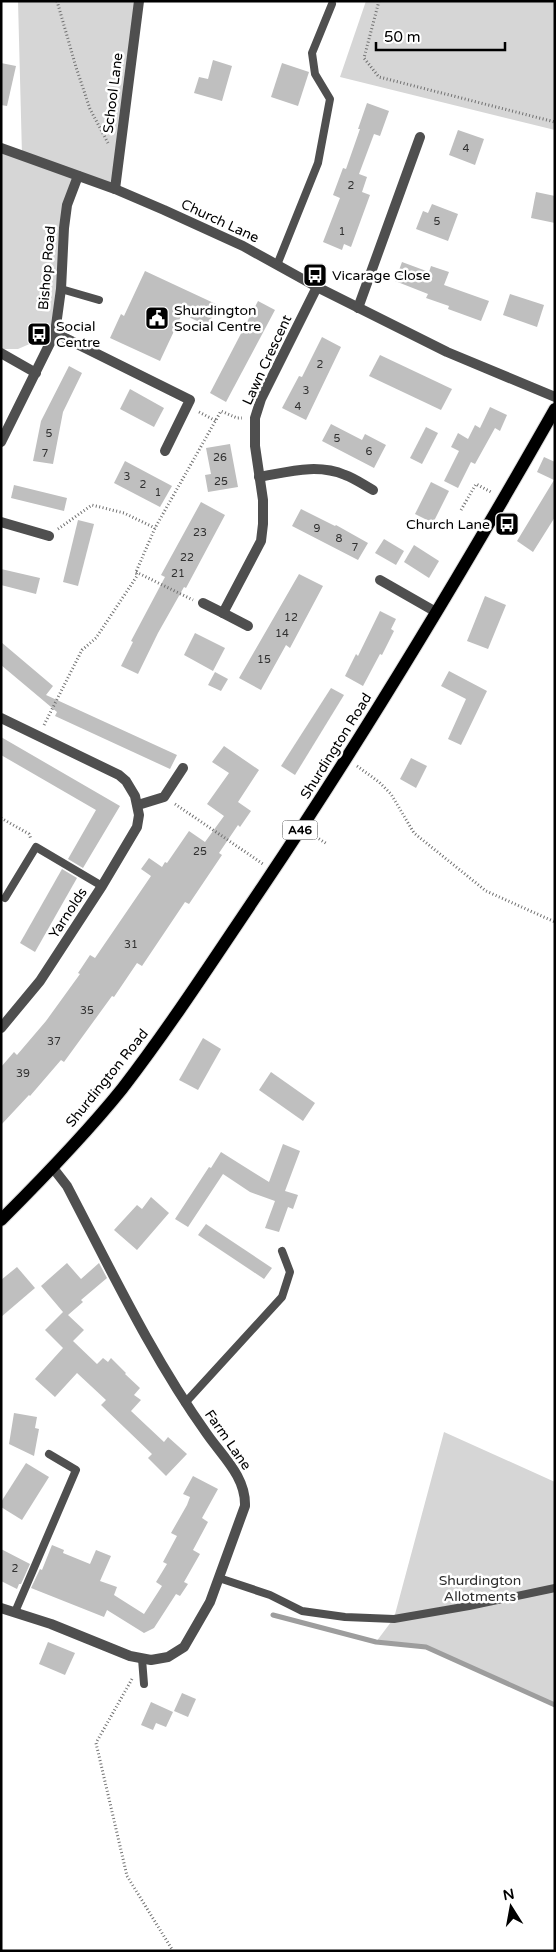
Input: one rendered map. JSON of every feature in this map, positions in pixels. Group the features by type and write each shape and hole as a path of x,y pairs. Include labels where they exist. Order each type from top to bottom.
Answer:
{"main road":[{"name":"Shurdington Road","path":"1,1220 53,1168 121,1090 172,1021 346,758 504,499 555,409"}],"street":[{"name":"School Lane","path":"114,189 139,1"},
{"path":"358,308 420,137"},
{"name":"Church Lane","path":"1,148 114,189 243,246 317,287 447,352 555,397"},
{"name":"Bishop Road","path":"1,442 55,333 61,289 67,205 78,176"},
{"name":"Lawn Crescent","path":"223,613 261,541 264,524 255,446 255,418 261,399 317,287"},
{"path":"55,333 190,400 165,451"},
{"path":"1,353 36,373"},
{"path":"259,477 298,470 324,469 347,475 373,490"},
{"path":"1,522 49,536"},
{"path":"380,580 436,612"},
{"path":"203,603 248,626"},
{"path":"1,718 119,776 132,788 138,805 164,797 183,768"},
{"name":"Yarnolds","path":"1,1028 40,981 102,886 137,827 138,805"},
{"name":"Farm Lane","path":"1,1608 52,1624 130,1656 151,1660 168,1657 184,1646 210,1602 245,1506 244,1489 241,1480 186,1403 134,1314 67,1186 53,1168"}],"lane":[{"path":"277,265 318,163 330,99 315,74 312,53 332,4"},
{"path":"61,289 99,300"},
{"path":"5,898 36,847 102,886"},
{"path":"186,1403 282,1297 290,1272 282,1251"},
{"path":"15,1612 76,1470 49,1454"},
{"path":"219,1578 270,1595 302,1611 345,1617 394,1618 469,1606 555,1588"},
{"path":"142,1658 144,1684"}],"path":[{"path":"57,1 90,109 106,141 119,154"},
{"path":"379,1 364,58 379,77 555,122"},
{"path":"187,406 216,421"},
{"path":"39,736 82,650 96,638 137,576 136,572 155,528 221,411 237,418 255,418"},
{"path":"461,510 476,484 504,499"},
{"path":"49,536 92,504 124,513 155,528"},
{"path":"136,572 188,599 203,603"},
{"path":"346,758 379,782 391,794 414,833 486,891 555,922"},
{"path":"164,797 273,870"},
{"path":"1,818 28,834 36,847"},
{"path":"142,1658 96,1743 127,1876 173,1951"}],"green space":[{"path":"18,1 139,1 115,189 78,176 67,205 55,333 18,349 1,349 1,148 22,155"},
{"path":"366,1 555,1 555,130 340,77"},
{"name":"Shurdington Allotments","path":"444,1432 555,1482 555,1705 426,1647 376,1642 394,1618"}],"building":[{"path":"213,60 232,66 222,101 194,93 199,77 208,79"},
{"path":"1,63 16,66 7,106 1,105"},
{"path":"282,63 309,72 298,106 271,97"},
{"path":"367,103 389,111 380,136 374,134 359,174 367,177 362,192 370,195 351,247 344,244 342,250 323,242 340,198 333,195 343,168 346,169"},
{"path":"458,130 484,139 475,165 449,155"},
{"path":"536,192 555,196 555,223 531,218"},
{"path":"432,204 458,214 448,241 416,229 423,211 428,213"},
{"path":"402,262 429,272 431,266 449,272 444,285 489,301 481,321 448,309 449,306 426,298 428,294 395,281"},
{"path":"145,271 218,305 208,326 182,314 160,361 110,338 121,314 124,316"},
{"path":"510,294 544,305 537,327 503,315"},
{"path":"258,301 275,310 226,402 210,393"},
{"path":"322,337 341,347 306,420 282,408 299,376 302,377"},
{"path":"380,355 452,389 441,410 369,376"},
{"path":"69,366 82,373 63,412 53,464 33,461 41,421"},
{"path":"130,389 164,408 154,427 120,409"},
{"path":"490,407 507,415 500,431 495,428 475,464 471,462 458,488 444,481 459,451 451,447 458,433 468,439 475,425 480,428"},
{"path":"331,424 362,440 365,434 386,445 374,468 322,441"},
{"path":"426,427 438,433 422,464 410,458"},
{"path":"230,444 238,487 208,492 205,475 211,474 206,448"},
{"path":"544,457 555,462 555,517 533,552 517,541 554,480 537,472"},
{"path":"125,461 172,486 160,507 114,483"},
{"path":"431,482 449,491 433,523 415,514"},
{"path":"14,485 67,498 64,511 11,498"},
{"path":"201,502 225,515 186,588 184,587 158,633 138,674 121,666 133,642 131,641 165,577 161,575"},
{"path":"301,509 336,525 368,543 358,560 292,526"},
{"path":"78,520 94,524 78,586 63,582"},
{"path":"384,539 404,551 396,565 375,553"},
{"path":"414,545 439,561 429,578 404,562"},
{"path":"1,569 40,578 36,594 1,585"},
{"path":"299,574 323,586 290,648 286,645 261,690 239,678"},
{"path":"485,596 506,605 488,649 467,641"},
{"path":"380,611 396,619 391,629 394,631 363,686 345,676 356,654 358,656"},
{"path":"195,633 225,648 213,671 184,655"},
{"path":"1,642 53,686 46,695 177,755 170,769 55,716 57,712 1,665"},
{"path":"449,671 487,691 461,745 448,739 466,699 441,686"},
{"path":"215,672 228,679 221,691 208,685"},
{"path":"331,688 344,695 295,775 281,766"},
{"path":"1,737 120,806 83,868 68,859 96,810 1,755"},
{"path":"224,746 259,770 238,802 251,811 240,827 238,825 219,853 222,855 189,904 185,902 142,966 137,963 114,997 112,996 64,1062 61,1060 30,1096 1,1125 1,1067 14,1052 17,1055 46,1021 80,974 78,973 90,955 95,958 151,876 141,869 149,858 162,867 165,862 167,863 189,831 205,842 224,816 207,804 229,773 212,762"},
{"path":"411,758 427,766 416,788 400,779"},
{"path":"62,869 77,878 35,952 20,943"},
{"path":"203,1038 221,1049 198,1090 179,1080"},
{"path":"271,1072 315,1103 303,1121 259,1090"},
{"path":"283,1144 300,1151 285,1191 298,1195 293,1209 288,1207 279,1232 265,1228 275,1201 250,1192 223,1174 188,1227 175,1219 221,1152 269,1182"},
{"path":"151,1197 169,1213 137,1250 114,1230 137,1205 142,1209"},
{"path":"206,1224 272,1268 264,1279 198,1235"},
{"path":"67,1263 81,1279 99,1263 107,1278 81,1300 83,1302 68,1315 84,1330 73,1341 97,1364 103,1358 108,1362 111,1358 140,1388 134,1395 141,1400 131,1411 164,1442 168,1437 187,1454 166,1476 148,1458 152,1454 101,1405 106,1400 77,1373 55,1397 35,1379 63,1348 45,1330 63,1312 41,1286"},
{"path":"17,1267 35,1288 1,1317 1,1280"},
{"path":"14,1413 37,1417 35,1428 39,1429 34,1456 9,1444"},
{"path":"26,1463 49,1477 22,1520 1,1507 1,1502"},
{"path":"193,1476 218,1489 202,1518 208,1522 193,1550 200,1554 184,1582 188,1584 180,1596 176,1594 154,1628 144,1633 107,1610 104,1617 31,1588 40,1569 42,1570 52,1545 64,1550 63,1553 90,1564 96,1550 111,1556 100,1581 117,1587 114,1595 144,1614 162,1586 156,1582 167,1564 163,1562 177,1536 171,1533 187,1505 190,1497 183,1494"},
{"path":"1,1549 30,1564 17,1589 1,1581"},
{"path":"48,1642 75,1653 65,1675 39,1664"},
{"path":"182,1693 196,1699 188,1717 174,1711"},
{"path":"151,1702 173,1712 166,1727 156,1723 153,1730 141,1725"}],"waterway":[{"path":"273,1615 376,1642 426,1647 555,1705"}],"place":[{"name":"Vicarage Close","path":"315,275"},
{"name":"Shurdington Social Centre","path":"157,318"},
{"name":"Social Centre","path":"39,334"},
{"name":"Church Lane","path":"507,524"}]}
